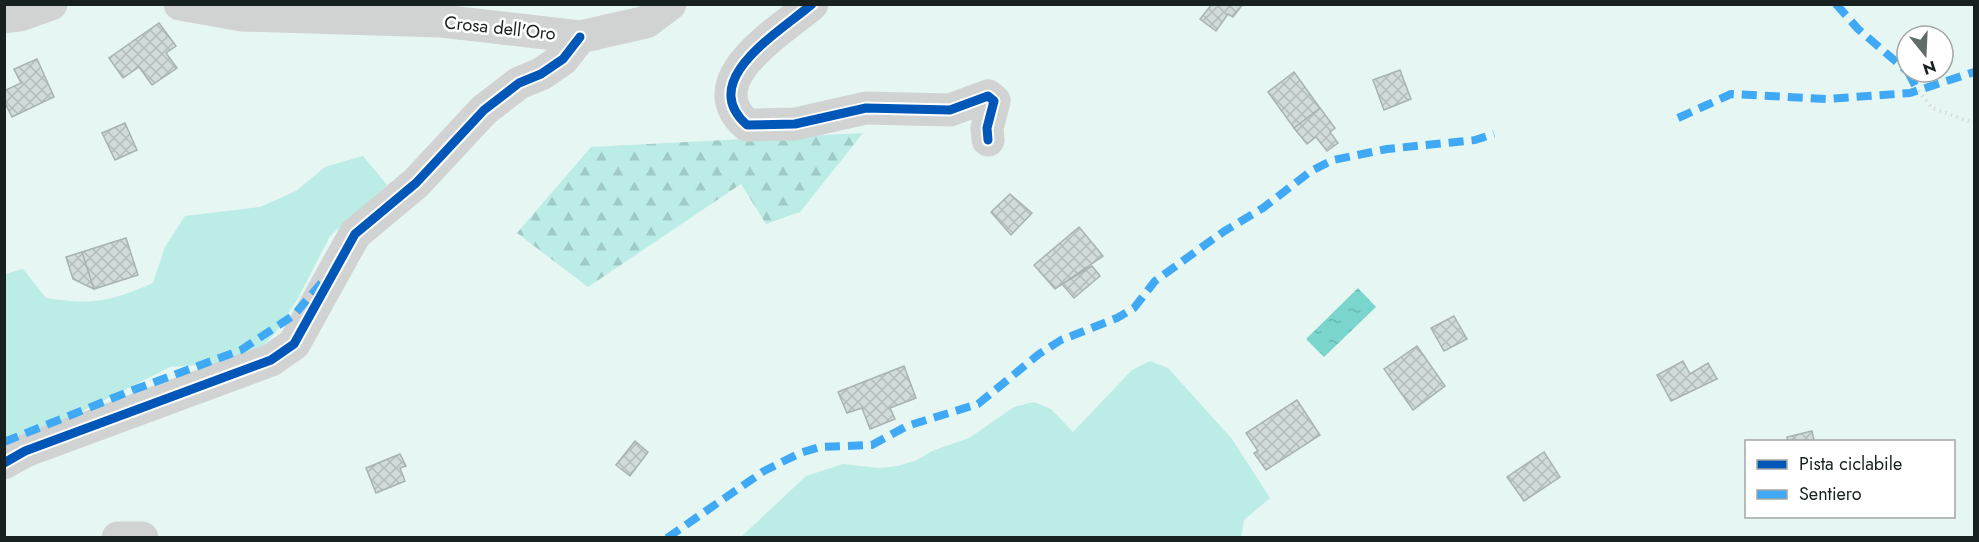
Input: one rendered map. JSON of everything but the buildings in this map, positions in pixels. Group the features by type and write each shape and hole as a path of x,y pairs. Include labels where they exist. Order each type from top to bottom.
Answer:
{"street":[{"path":"4,17 20,15 51,4"},
{"name":"Crosa dell'Oro","path":"180,4 242,15 441,21 580,37 646,22 670,4"},
{"path":"812,4 739,66 731,83 731,99 736,115 747,125 795,124 866,108 950,110 988,96 994,101 987,128 988,140"},
{"path":"4,463 25,451 271,360 294,344 355,234 416,183 484,110 519,83 541,74 563,59 580,37"},
{"path":"118,537 142,537"}],"path":[{"path":"1918,91 1932,108 1974,123"}],"green space":[{"path":"863,133 800,212 766,224 741,184 588,287 517,233 591,147"},
{"path":"363,156 387,185 330,236 297,300 275,333 248,362 170,367 5,450 5,274 23,269 46,298 89,301 125,294 153,283 165,247 185,216 260,207 296,191 325,167"},
{"path":"1150,361 1168,368 1232,439 1270,498 1244,520 1241,537 741,537 806,476 843,464 879,468 898,466 917,460 932,451 969,438 1014,407 1034,402 1051,409 1073,432 1132,370"}],"water":[{"path":"1358,288 1376,307 1324,357 1306,339"}],"marked path":[{"path":"1836,4 1858,29 1895,61"},
{"path":"1678,118 1731,94 1827,99 1910,93 1974,72"},
{"path":"1914,84 1918,91"},
{"path":"667,538 764,471 800,453 820,447 872,445 907,426 978,404 1039,354 1061,340 1117,318 1134,308 1155,281 1223,232 1263,208 1311,171 1333,160 1387,149 1475,140 1494,134"},
{"path":"4,442 241,350 294,315 323,281"}],"cycle path":[{"path":"812,4 764,43 748,58 737,74 731,91 734,108 747,125 795,124 866,108 950,110 988,96 994,101 987,128 988,140"},
{"path":"4,463 25,451 271,360 294,344 355,234 416,183 484,110 519,83 541,74 563,59 580,37"}]}
